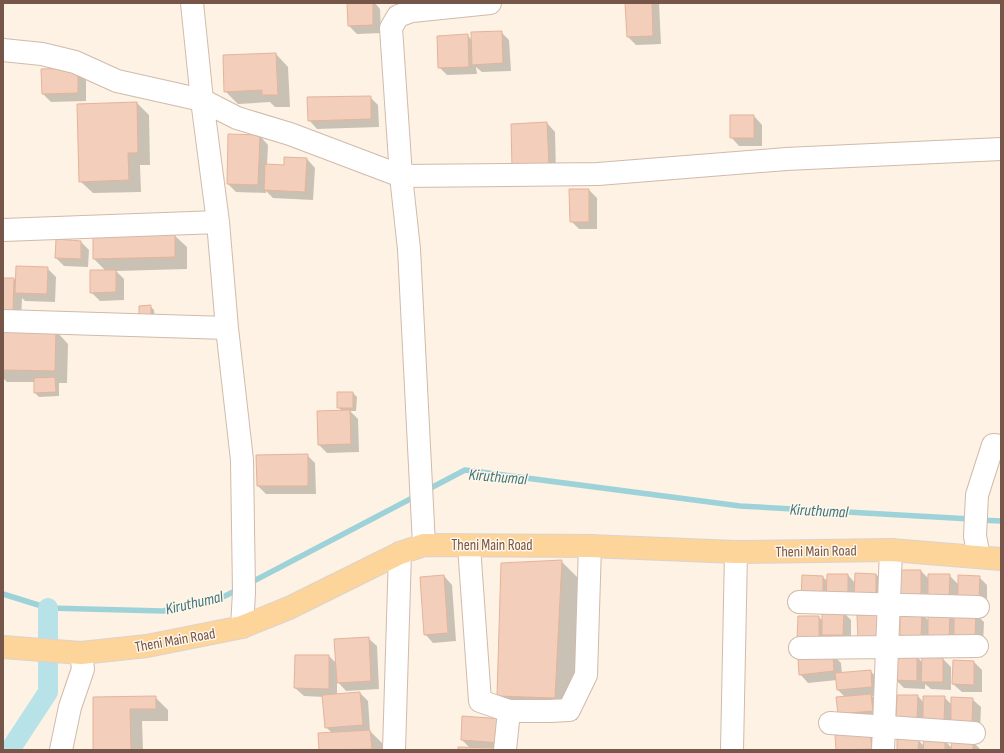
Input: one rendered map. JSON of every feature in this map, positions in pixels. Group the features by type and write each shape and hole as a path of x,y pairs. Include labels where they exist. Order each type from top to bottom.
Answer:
{"main road":[{"name":"Theni Main Road","path":"8,647 81,653 147,646 243,617 289,608 400,553 424,536 470,546 590,546 736,552 891,550 977,547 1001,560"}],"street":[{"path":"192,3 202,100 218,222 227,328 242,460 244,577 243,617"},
{"path":"424,536 409,249 401,176 391,28 398,16 412,11 490,3"},
{"path":"3,50 42,54 75,62 117,81 202,100 237,118 290,134 401,176 598,174 786,159 1001,149"},
{"path":"3,230 218,222"},
{"path":"3,321 227,328"},
{"path":"977,547 977,495 994,445 1001,446"},
{"path":"470,546 480,701 509,711 569,710 586,675 590,546"},
{"path":"883,750 891,550"},
{"path":"732,750 736,552"},
{"path":"394,750 400,553"},
{"path":"799,602 978,608"},
{"path":"800,648 977,646"},
{"path":"61,750 70,707 83,669 81,653"},
{"path":"505,750 509,711"},
{"path":"830,723 974,733"}],"building":[{"path":"347,3 373,3 373,25 348,26"},
{"path":"625,3 652,3 653,36 627,37"},
{"path":"502,31 503,63 472,65 471,32"},
{"path":"468,34 469,67 438,68 437,36"},
{"path":"276,53 278,95 262,95 262,90 224,92 223,55"},
{"path":"78,68 78,93 42,94 41,69"},
{"path":"371,96 371,119 308,121 307,97"},
{"path":"137,102 138,153 128,153 129,180 79,182 77,104"},
{"path":"730,115 754,115 754,138 730,138"},
{"path":"547,122 549,165 512,167 511,124"},
{"path":"228,134 260,135 258,185 227,184"},
{"path":"284,157 307,158 305,192 264,190 265,164 284,165"},
{"path":"569,189 589,189 589,222 570,222"},
{"path":"175,234 175,257 93,259 93,236"},
{"path":"56,239 81,241 81,259 55,258"},
{"path":"16,266 48,267 47,294 15,293"},
{"path":"90,270 116,270 116,292 90,293"},
{"path":"3,278 14,278 13,313 3,313"},
{"path":"151,305 151,316 139,316 139,306"},
{"path":"3,329 56,330 55,371 3,370"},
{"path":"55,377 56,392 34,393 34,378"},
{"path":"337,392 353,392 353,408 337,408"},
{"path":"350,410 351,444 318,445 317,411"},
{"path":"308,454 308,486 257,486 256,455"},
{"path":"562,560 555,698 497,696 501,563"},
{"path":"900,570 921,570 921,594 899,594"},
{"path":"855,573 876,574 876,598 854,597"},
{"path":"827,574 848,574 848,599 826,598"},
{"path":"928,574 950,574 949,598 928,598"},
{"path":"444,575 448,633 424,635 420,577"},
{"path":"802,575 823,576 823,600 801,600"},
{"path":"958,575 980,576 979,600 958,600"},
{"path":"822,611 844,611 843,635 822,635"},
{"path":"900,612 922,612 921,636 900,636"},
{"path":"928,613 950,613 949,638 928,637"},
{"path":"954,613 976,613 975,638 954,637"},
{"path":"879,614 881,639 858,641 857,615"},
{"path":"798,616 819,616 819,640 797,640"},
{"path":"369,637 371,681 337,683 334,639"},
{"path":"833,654 834,671 799,675 798,658"},
{"path":"295,655 329,655 329,689 294,688"},
{"path":"896,656 917,656 917,681 895,680"},
{"path":"922,657 943,658 943,682 921,682"},
{"path":"953,660 974,661 974,685 952,684"},
{"path":"871,670 872,687 837,690 835,673"},
{"path":"360,692 363,725 325,728 322,695"},
{"path":"871,694 873,711 838,714 836,697"},
{"path":"897,695 918,695 917,720 896,719"},
{"path":"156,696 156,709 130,709 131,750 93,750 93,697"},
{"path":"923,696 945,696 944,721 923,720"},
{"path":"951,697 973,698 972,722 951,722"},
{"path":"462,716 503,719 501,743 461,740"},
{"path":"370,730 372,749 319,750 318,733"},
{"path":"870,732 872,749 836,750 835,735"},
{"path":"897,739 919,739 918,750 897,750"},
{"path":"924,740 945,740 945,750 923,750"},
{"path":"952,741 973,741 973,750 951,750"},
{"path":"458,747 501,748 501,750 458,750"}],"waterway":[{"name":"Kiruthumal","path":"425,491 465,470 740,506 971,519"},
{"name":"Kiruthumal","path":"248,584 416,496"},
{"name":"Kiruthumal","path":"979,520 1001,521"},
{"name":"Kiruthumal","path":"3,594 48,608 163,611 225,596 239,589"},
{"path":"10,750 48,692 48,608"}]}
